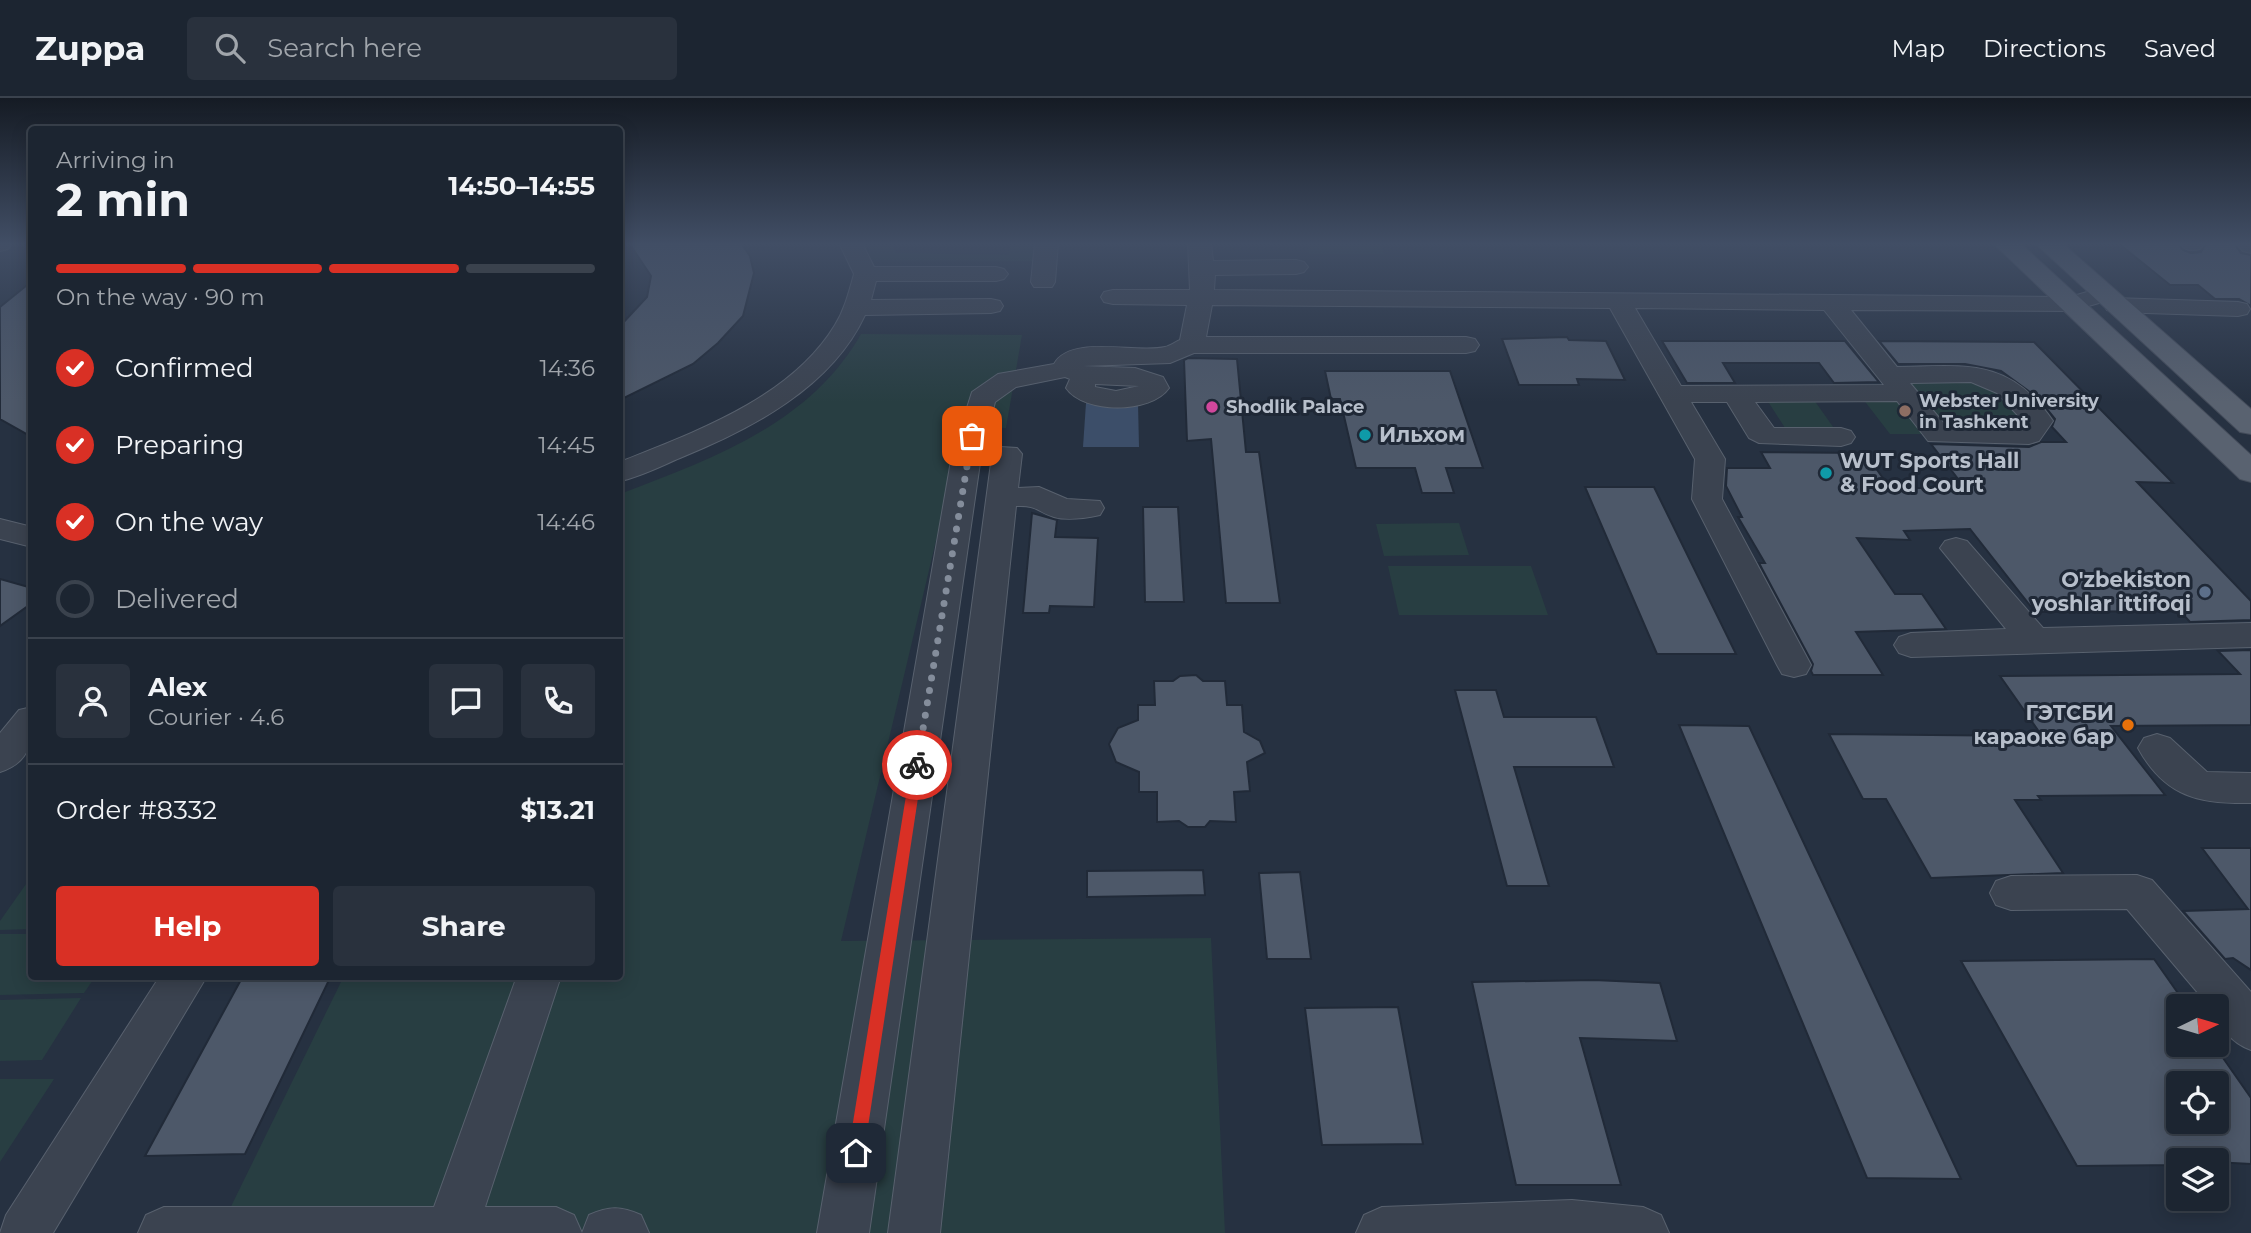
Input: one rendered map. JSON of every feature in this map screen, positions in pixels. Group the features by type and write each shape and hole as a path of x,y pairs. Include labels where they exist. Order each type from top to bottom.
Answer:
{"main road":[{"path":"2062,296 2251,472"},
{"path":"2107,296 2251,425"},
{"path":"2071,304 2157,341"}],"street":[{"path":"623,471 705,436 778,395 829,352 857,308 860,296"},
{"path":"1113,297 2071,304 2110,299 2238,309"},
{"path":"1189,345 1193,339 1201,298"},
{"path":"1618,301 1710,459 1707,499 1794,665"},
{"path":"1673,394 1736,394 1897,384 1832,303"},
{"path":"857,308 991,306"},
{"path":"843,1233 967,454 982,398 1008,380 1076,373 1067,363 1082,356 1170,355 1189,345 1466,345"},
{"path":"1736,394 1759,432 1769,437 1841,438"},
{"path":"914,1233 1007,454 967,454"},
{"path":"1002,498 1039,496 1060,509 1089,508"},
{"path":"0,529 28,536"},
{"path":"1956,548 2034,640"},
{"path":"1911,645 2251,635"},
{"path":"0,758 28,725"},
{"path":"2157,748 2183,780 2194,785 2207,789 2251,788"},
{"path":"2011,893 2137,892 2221,989 2251,1029"},
{"path":"24,1233 182,980"},
{"path":"451,1232 538,980"},
{"path":"1382,1233 1572,1225 1643,1233"},
{"path":"164,1233 556,1233"},
{"path":"607,1233 624,1233"}],"green space":[{"path":"861,334 1022,335 1006,428 963,427 841,941 1211,938 1225,1233 218,1233 341,982 623,980 623,493 689,467 756,435 815,392 840,365"},
{"path":"1902,378 1977,378 2002,388 2031,421 2023,429 1942,428"},
{"path":"1863,399 1897,399 1924,434 1890,434"},
{"path":"1767,400 1814,400 1836,431 1787,431"},
{"path":"1459,523 1469,555 1384,556 1376,524"},
{"path":"1388,566 1531,566 1548,615 1399,615"},
{"path":"28,881 28,929 0,930 0,921"},
{"path":"0,934 28,934 28,980 93,980 84,993 0,995"},
{"path":"81,998 42,1060 0,1061 0,1000"},
{"path":"0,1079 54,1079 0,1162"}],"water":[{"path":"1086,403 1138,403 1139,447 1083,447"}],"building":[{"path":"14,296 28,296 28,435 0,419 0,307"},
{"path":"748,296 743,316 718,343 693,364 623,399 623,323 647,297"},
{"path":"2211,296 2251,296 2251,306 2239,299 2215,299"},
{"path":"1567,337 1569,340 1606,341 1625,380 1577,379 1579,385 1519,385 1502,339"},
{"path":"1662,341 1845,341 1879,382 1834,383 1819,363 1723,363 1735,383 1687,383"},
{"path":"1879,341 2034,342 2173,483 2137,482 2251,601 2251,620 2190,622 2180,611 2035,612 1970,529 1904,531 1910,540 1857,538 1895,594 1922,594 1946,629 1856,632 1883,675 1813,675 1813,664 1759,563 1765,563 1738,517 1742,517 1726,486 1727,468 1770,468 1761,452 1865,453 1890,488 1965,488 1931,444 2029,447 2041,442 2066,442 2052,427 2055,419 2038,398 2001,371 1965,364 1898,364"},
{"path":"1237,359 1246,452 1259,452 1280,603 1226,603 1211,439 1187,441 1184,360"},
{"path":"1325,371 1450,371 1483,468 1446,468 1454,493 1422,493 1415,468 1356,468 1340,399 1331,399"},
{"path":"1585,487 1654,487 1736,654 1657,654"},
{"path":"1143,507 1178,507 1184,602 1145,602"},
{"path":"1032,513 1057,520 1055,537 1098,538 1094,607 1050,606 1049,613 1023,613"},
{"path":"0,579 28,587 28,606 0,626"},
{"path":"2251,650 2251,725 2111,726 2165,795 2038,796 2041,800 2015,800 2063,873 1931,878 1886,799 1863,799 1829,734 2042,736 2000,676 2240,674 2218,651"},
{"path":"1196,675 1203,681 1225,681 1227,705 1242,705 1244,732 1260,741 1265,753 1247,762 1250,791 1234,792 1236,822 1210,821 1205,827 1188,827 1179,821 1157,822 1157,792 1139,792 1139,772 1116,762 1109,744 1118,728 1138,720 1138,705 1155,705 1154,681 1173,681 1180,676"},
{"path":"1455,690 1496,690 1504,717 1596,717 1614,767 1514,767 1549,886 1507,886"},
{"path":"1679,725 1749,726 1961,1179 1867,1178"},
{"path":"2202,848 2251,848 2251,970 2233,958 2225,959 2183,911 2248,909"},
{"path":"1203,870 1205,895 1087,897 1087,871"},
{"path":"1300,872 1311,959 1267,959 1259,873"},
{"path":"2154,959 2179,994 2166,994 2166,1057 2222,1057 2251,1098 2251,1164 2229,1163 2229,1148 2166,1148 2166,1165 2077,1166 1961,961"},
{"path":"241,980 329,980 245,1154 145,1156"},
{"path":"1594,980 1660,983 1677,1041 1580,1038 1621,1185 1516,1185 1472,982"},
{"path":"1398,1007 1423,1144 1322,1145 1305,1008"}],"way so far":[{"path":"917,765 972,436"}],"place":[{"name":"Shodlik Palace","path":"1212,407"},
{"name":"Webster University in Tashkent","path":"1905,411"},
{"name":"Ильхом","path":"1365,435"},
{"name":"WUT Sports Hall & Food Court","path":"1826,473"},
{"name":"O'zbekiston yoshlar ittifoqi","path":"2205,592"},
{"name":"ГЭТСБИ караоке бар","path":"2128,725"}],"route":[{"path":"856,1153 917,765"}]}
